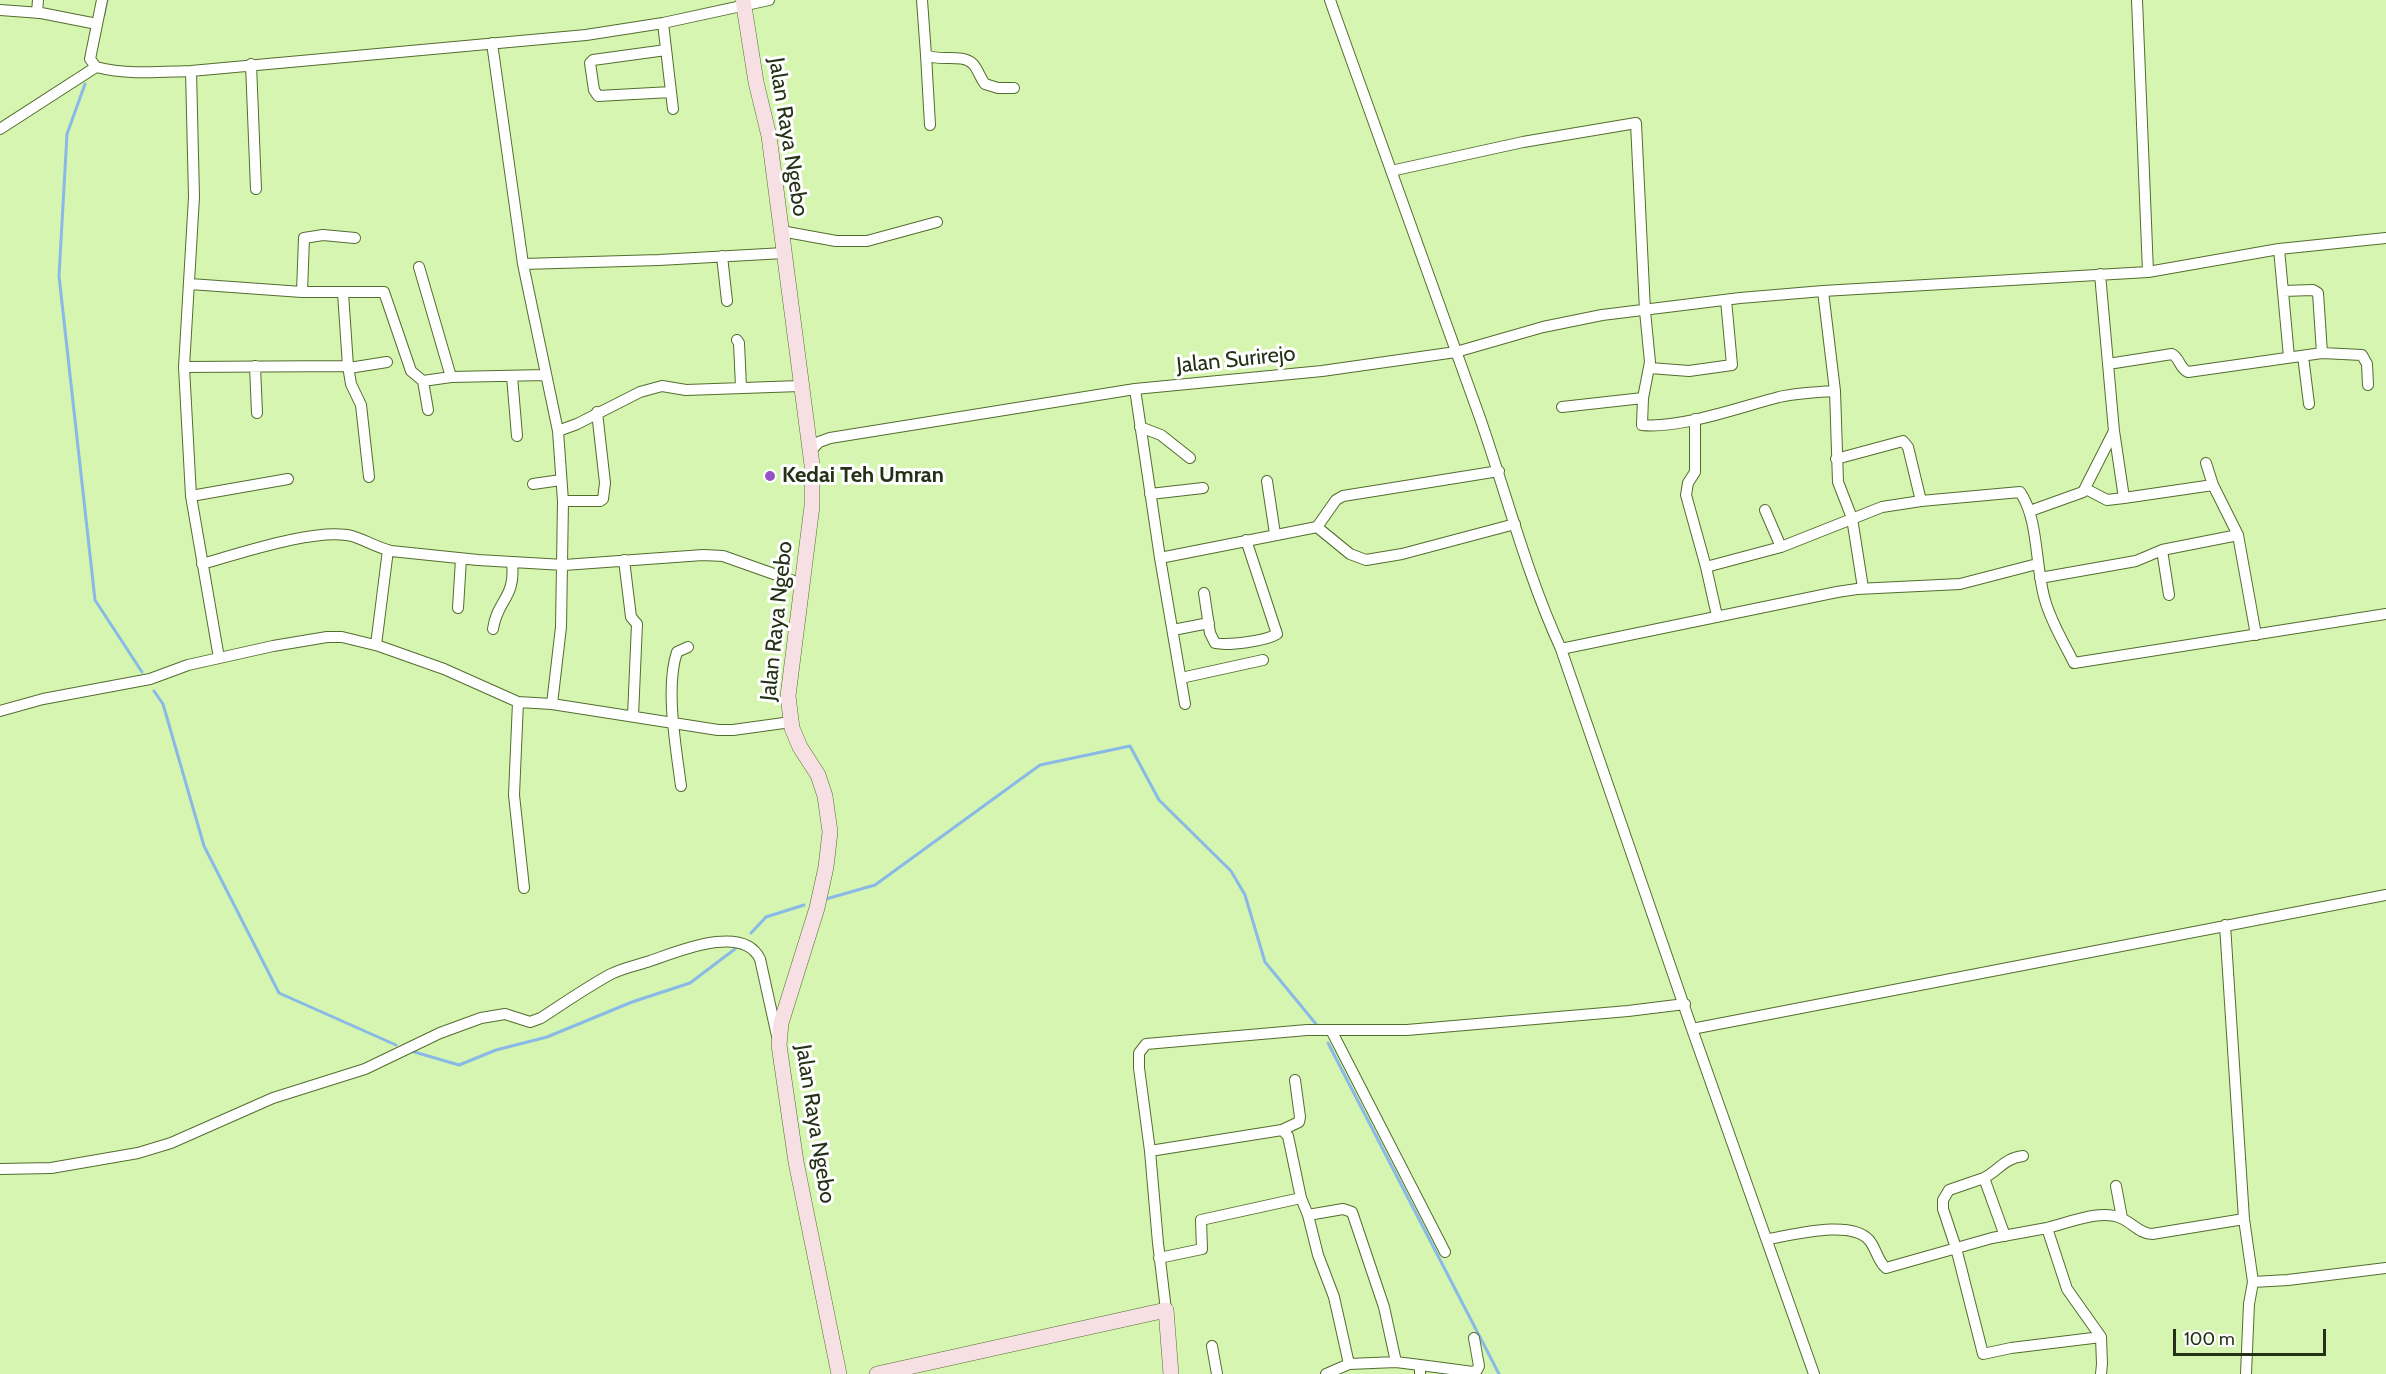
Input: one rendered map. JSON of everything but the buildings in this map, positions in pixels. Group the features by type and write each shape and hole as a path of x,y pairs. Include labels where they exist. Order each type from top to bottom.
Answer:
{"street":[{"path":"37,13 38,0"},
{"path":"102,0 90,59 96,67 118,73 191,71 586,35 663,23 743,2 769,0"},
{"path":"922,0 930,125"},
{"path":"1330,0 1499,471 1544,612 1561,649 1814,1374"},
{"path":"2137,0 2148,272"},
{"name":"Jalan Raya Ngebo","path":"743,2 756,81 769,136 800,386 811,451 812,506 788,696 791,722 800,747 818,775 825,796 830,832 826,867 817,908 788,997 778,1045 796,1161 839,1374"},
{"path":"0,10 37,13 97,24"},
{"path":"663,23 674,109"},
{"path":"492,43 524,264 539,348 558,431 563,501 564,565 561,627 552,705"},
{"path":"666,50 593,60 590,63 594,90 598,96 671,92"},
{"path":"926,55 932,58 966,60 974,64 985,84 998,88 1014,88"},
{"path":"251,64 256,189"},
{"path":"0,129 96,67"},
{"path":"191,71 194,197 184,367 191,496 219,658"},
{"path":"1391,171 1513,144 1636,123 1650,369 1643,398 1643,425 1695,419 1782,396 1834,391"},
{"path":"781,231 836,241 867,241 937,222"},
{"path":"302,292 303,238 323,235 356,238"},
{"name":"Jalan Surirejo","path":"811,451 819,442 830,438 1135,390 1322,371 1456,352 1543,327 1602,315 1823,291 2148,272 2279,249 2386,238"},
{"path":"2279,249 2289,357"},
{"path":"524,264 659,260 784,252"},
{"path":"722,255 726,301"},
{"path":"419,267 451,377"},
{"path":"2100,274 2114,431 2124,498"},
{"path":"190,284 302,292 384,292 411,371 423,381 428,410"},
{"path":"2283,291 2313,290 2318,293 2322,353"},
{"path":"1823,291 1834,391 1838,482 1852,518 1863,588"},
{"path":"343,293 351,384 361,405 369,477"},
{"path":"1650,369 1689,371 1732,365 1726,300"},
{"path":"737,340 739,342 741,387"},
{"path":"2108,363 2172,354 2177,358 2181,367 2188,372 2322,353 2362,355 2367,364 2368,385"},
{"path":"2303,356 2309,405"},
{"path":"184,367 349,367 387,362"},
{"path":"255,366 258,413"},
{"path":"423,381 451,377 546,375"},
{"path":"512,376 517,436"},
{"path":"558,431 577,424 640,392 662,386 686,390 800,386"},
{"path":"1135,390 1185,704"},
{"path":"1562,407 1643,398"},
{"path":"563,501 600,501 603,499 605,483 597,412"},
{"path":"1695,419 1695,472 1688,483 1686,495 1717,616"},
{"path":"807,426 830,438"},
{"path":"1140,427 1161,435 1190,458"},
{"path":"2031,511 2076,496 2086,489 2098,459 2114,431"},
{"path":"1836,459 1903,441 1908,447 1921,501"},
{"path":"2206,463 2213,485 2238,535 2256,635"},
{"path":"1160,558 1317,527 1336,500 1343,496 1499,471"},
{"path":"191,496 288,479"},
{"path":"533,484 561,480"},
{"path":"1267,481 1275,534"},
{"path":"2086,489 2106,500 2213,485"},
{"path":"1150,494 1203,488"},
{"path":"1706,567 1781,547 1882,507 2020,492 2031,511 2037,564 2045,601 2074,663 2386,614"},
{"path":"1765,510 1781,547"},
{"path":"1317,527 1350,554 1366,560 1402,555 1515,524"},
{"path":"2040,578 2136,561 2162,550 2238,535"},
{"path":"202,564 290,540 352,536 374,547 388,550 512,563 564,565 703,555 723,556 802,584"},
{"path":"1204,593 1212,639 1220,644 1268,638 1277,634 1246,540"},
{"path":"376,645 388,550"},
{"path":"2162,550 2169,595"},
{"path":"458,608 461,559"},
{"path":"624,560 631,617 637,624 633,716"},
{"path":"494,629 496,614 512,586 512,563"},
{"path":"1561,649 1863,588 1960,584 2037,564"},
{"path":"1173,630 1209,623"},
{"path":"0,711 43,699 150,679 188,665 219,658 327,637 342,637 376,645 465,677 518,702 633,716 691,727 733,730 791,722"},
{"path":"681,786 673,722 674,663 677,652 688,647"},
{"path":"1181,678 1263,660"},
{"path":"518,702 514,795 524,888"},
{"path":"1692,1029 2386,895"},
{"path":"2225,926 2244,1219 2253,1282 2249,1304 2246,1374"},
{"path":"0,1169 51,1168 138,1153 171,1143 273,1098 365,1069 440,1033 481,1018 505,1014 530,1022 613,973 674,951 702,945 736,941 754,948 760,959 778,1045"},
{"path":"1171,1374 1150,1151 1139,1068 1139,1053 1146,1044 1307,1030 1407,1030 1684,1004"},
{"path":"1331,1030 1445,1252"},
{"path":"1150,1151 1282,1130 1299,1122 1295,1080"},
{"path":"1282,1130 1288,1136 1301,1198 1308,1215 1318,1255 1334,1297 1349,1364"},
{"path":"2023,1156 2005,1161 1995,1172 1949,1190 1945,1195 1943,1209 1956,1248 1983,1354 2011,1348 2101,1337"},
{"path":"1984,1178 2005,1236"},
{"path":"2115,1185 2122,1218"},
{"path":"1159,1258 1202,1248 1202,1220 1301,1198"},
{"path":"1308,1215 1343,1209 1352,1212 1357,1220 1384,1307 1396,1362"},
{"path":"1768,1239 1836,1229 1857,1231 1869,1239 1881,1264 1886,1268 1956,1248 2093,1217 2111,1215 2122,1218 2147,1234 2244,1219"},
{"path":"2047,1228 2067,1289 2101,1337 2101,1374"},
{"path":"2253,1282 2386,1268"},
{"path":"877,1374 1166,1310"},
{"path":"1326,1374 1349,1364 1396,1362 1420,1370 1473,1372 1479,1366 1474,1338"},
{"path":"1212,1346 1217,1374"}],"waterway":[{"path":"104,15 107,0"},
{"path":"85,84 67,134 59,276 95,600 142,672"},
{"path":"154,691 163,704 204,846 279,993 396,1045"},
{"path":"826,899 875,885 1040,765 1130,746 1159,800 1231,871 1245,895 1265,962 1316,1024"},
{"path":"751,933 766,917 804,905"},
{"path":"411,1051 459,1065 496,1050 547,1037 632,1002 690,983 735,949"},
{"path":"1328,1043 1499,1374"}],"place":[{"name":"Kedai Teh Umran","path":"770,476"}]}
